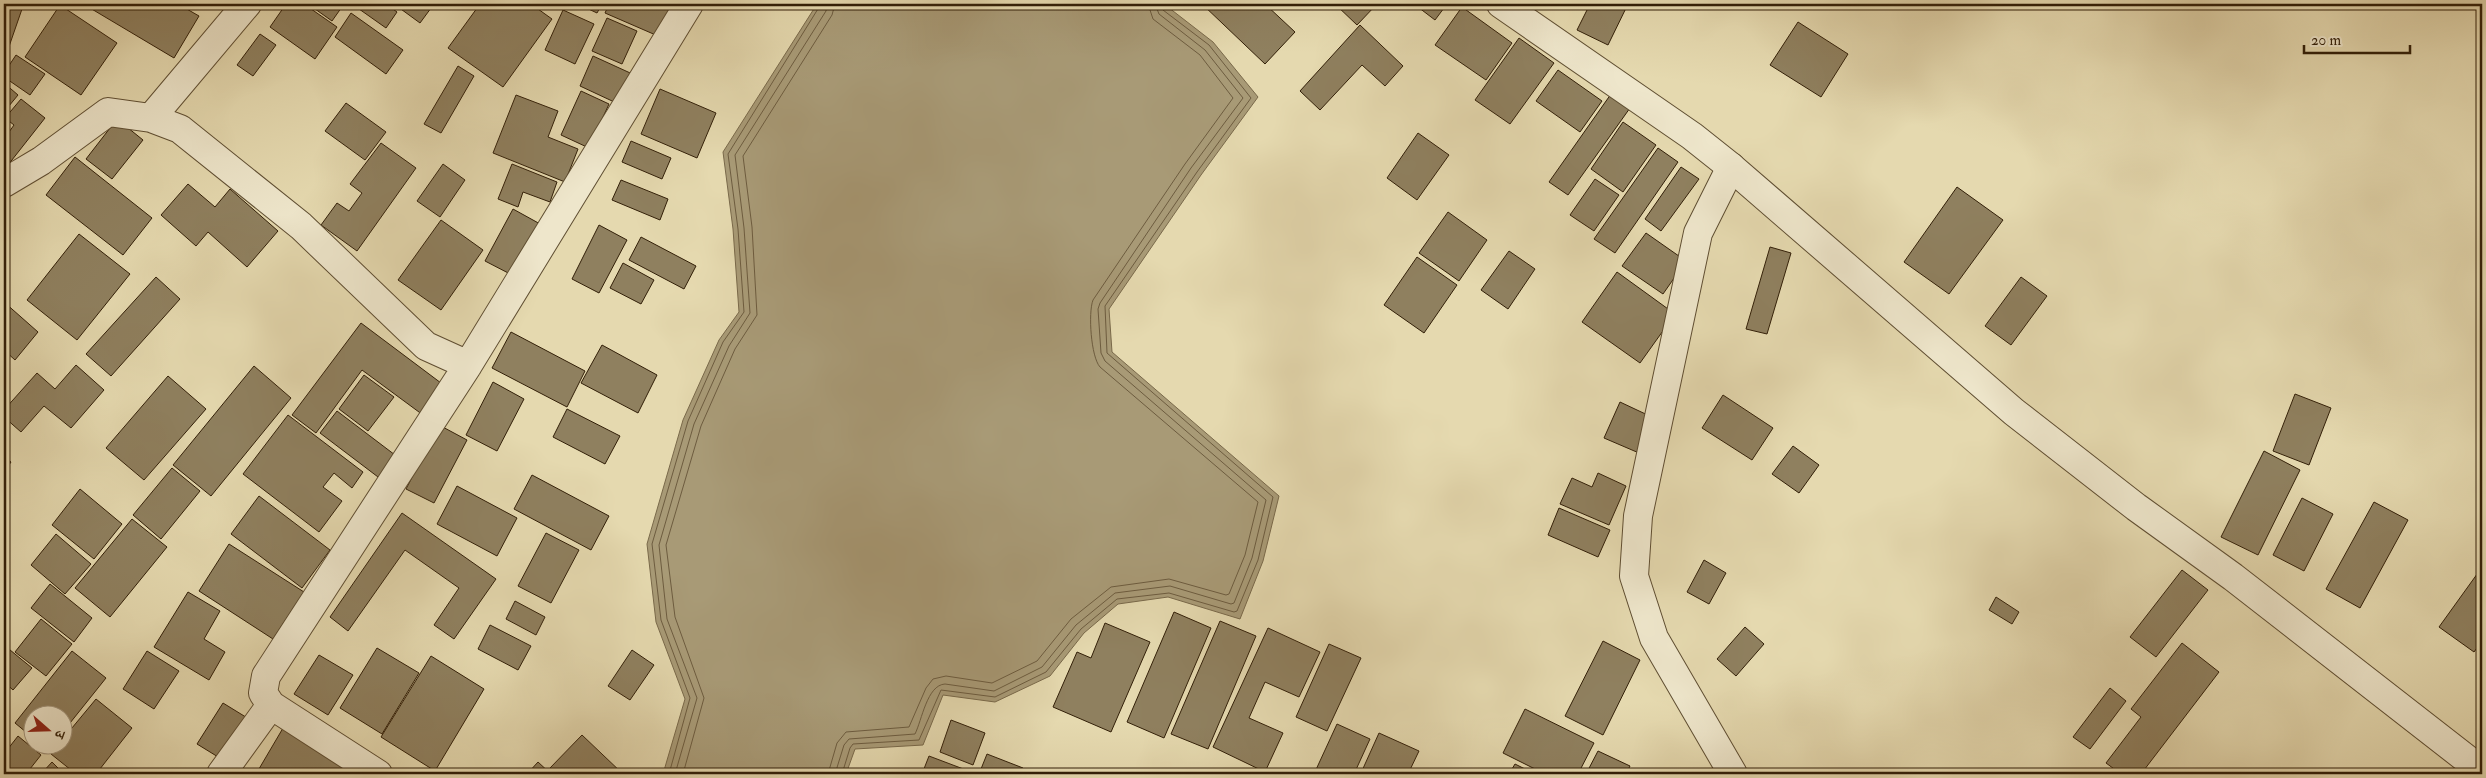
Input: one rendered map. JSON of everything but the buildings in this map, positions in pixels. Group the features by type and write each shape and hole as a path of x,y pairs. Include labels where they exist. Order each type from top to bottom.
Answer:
{"street":[{"path":"151,118 247,4"},
{"path":"378,774 271,705 263,693 266,676 468,365 689,4"},
{"path":"1501,4 1692,136 1731,167 2014,412 2136,507 2233,577 2482,771"},
{"path":"4,184 41,161 108,112 151,118 180,129 301,226 426,346 468,365"},
{"path":"1731,167 1698,233 1638,516 1634,576 1654,638 1733,774"},
{"path":"221,774 271,705"}],"water":[{"path":"817,4 1164,4 1213,42 1258,97 1201,175 1109,309 1112,352 1279,496 1263,561 1240,619 1168,597 1118,604 1084,633 1050,676 995,702 943,695 923,745 855,749 846,774 663,774 685,699 656,622 647,544 683,420 719,340 739,312 733,229 723,152"}]}
